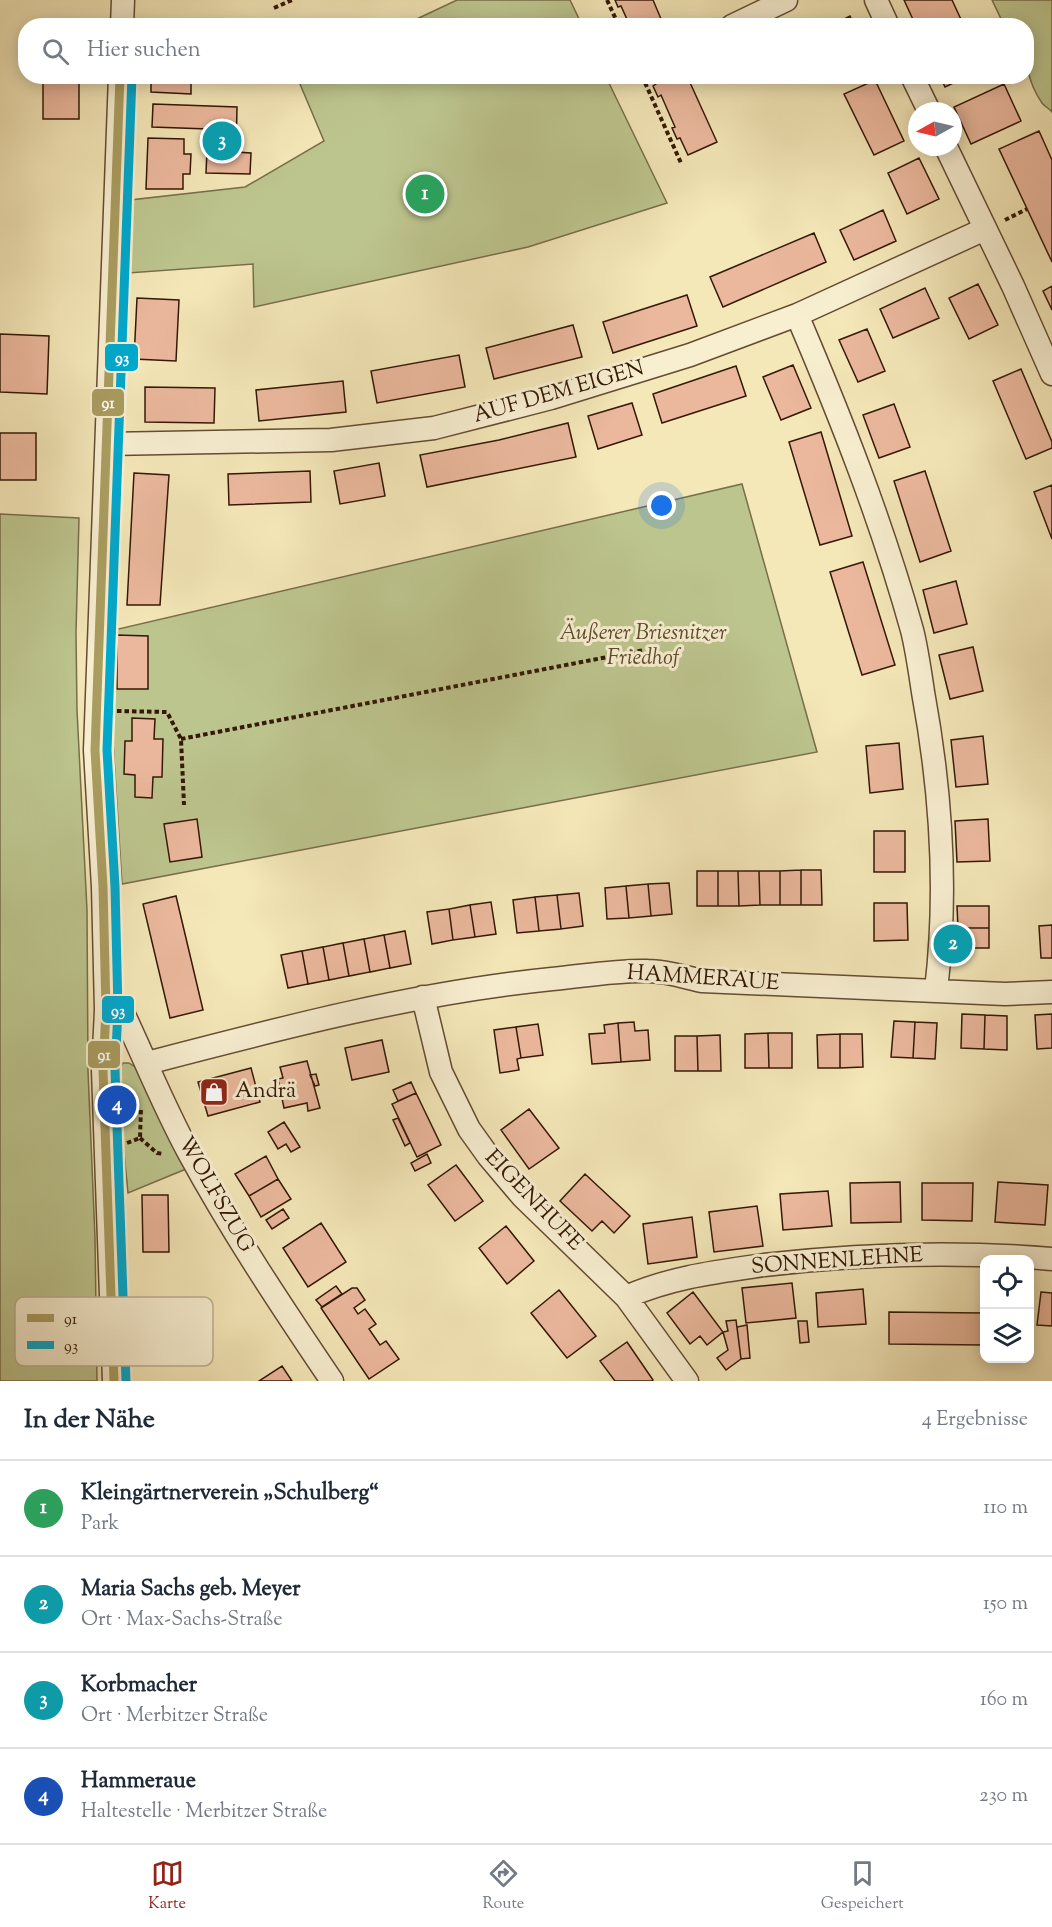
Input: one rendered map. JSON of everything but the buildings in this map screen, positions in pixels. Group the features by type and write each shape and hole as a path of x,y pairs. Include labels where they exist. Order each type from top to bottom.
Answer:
{"street":[{"path":"122,18 123,0"},
{"path":"749,18 786,0"},
{"path":"876,0 884,18"},
{"path":"111,1297 104,1070 106,1010 103,887 94,750 120,84"},
{"path":"916,84 925,102"},
{"path":"950,156 1013,286 1052,374"},
{"name":"AUF DEM EIGEN","path":"106,444 331,440 434,428 561,395 690,355 797,315 985,229"},
{"path":"797,315 873,502 912,632 933,742 943,870 940,957 936,990"},
{"name":"HAMMERAUE","path":"147,1063 297,1023 423,996 530,981 641,971 702,981 1005,994 1052,992"},
{"name":"EIGENHUFE","path":"423,996 441,1072 469,1129 522,1196 626,1297 687,1381"},
{"name":"WOLFSZUG","path":"106,1010 125,1017 189,1153 264,1280 332,1381"},
{"name":"SONNENLEHNE","path":"626,1297 654,1285 699,1274 808,1260 920,1255 1019,1256 1052,1259"},
{"path":"114,1366 114,1381"}],"path":[{"path":"274,8 292,0"},
{"path":"607,0 615,18"},
{"path":"646,84 681,163"},
{"path":"181,739 644,650"},
{"path":"95,710 166,712 181,739 184,806"},
{"path":"107,1150 140,1138 140,1112 145,1098 158,1090"}],"green space":[{"path":"457,0 570,0 579,18 419,18"},
{"path":"992,0 1052,0 1052,112 1042,103 1032,84 1034,84 1034,18 1001,18"},
{"path":"300,84 609,84 667,203 528,247 254,307 253,264 128,273 130,200 245,187 324,141"},
{"name":"Äußerer Briesnitzer Friedhof","path":"742,484 817,752 122,884 113,742 114,630"},
{"path":"0,514 79,518 76,633 77,710 87,910 88,1071 95,1238 96,1297 15,1297 15,1366 97,1366 97,1381 0,1381"},
{"path":"123,1063 129,1063 135,1067 186,1169 128,1193 117,1081"}],"transit line":[{"name":"91","path":"111,1297 103,1070 106,1010 103,887 95,750 120,84"},
{"name":"93","path":"123,1297 115,1070 118,1010 115,887 107,750 132,84"},
{"name":"91","path":"113,1366 114,1381"},
{"name":"93","path":"125,1366 126,1381"}],"place":[{"name":"Korbmacher","path":"222,141"},
{"name":"Kleingärtnerverein „Schulberg“","path":"425,194"},
{"name":"Maria Sachs geb. Meyer","path":"953,944"},
{"name":"Andrä","path":"214,1092"},
{"name":"Hammeraue","path":"117,1105"}]}
